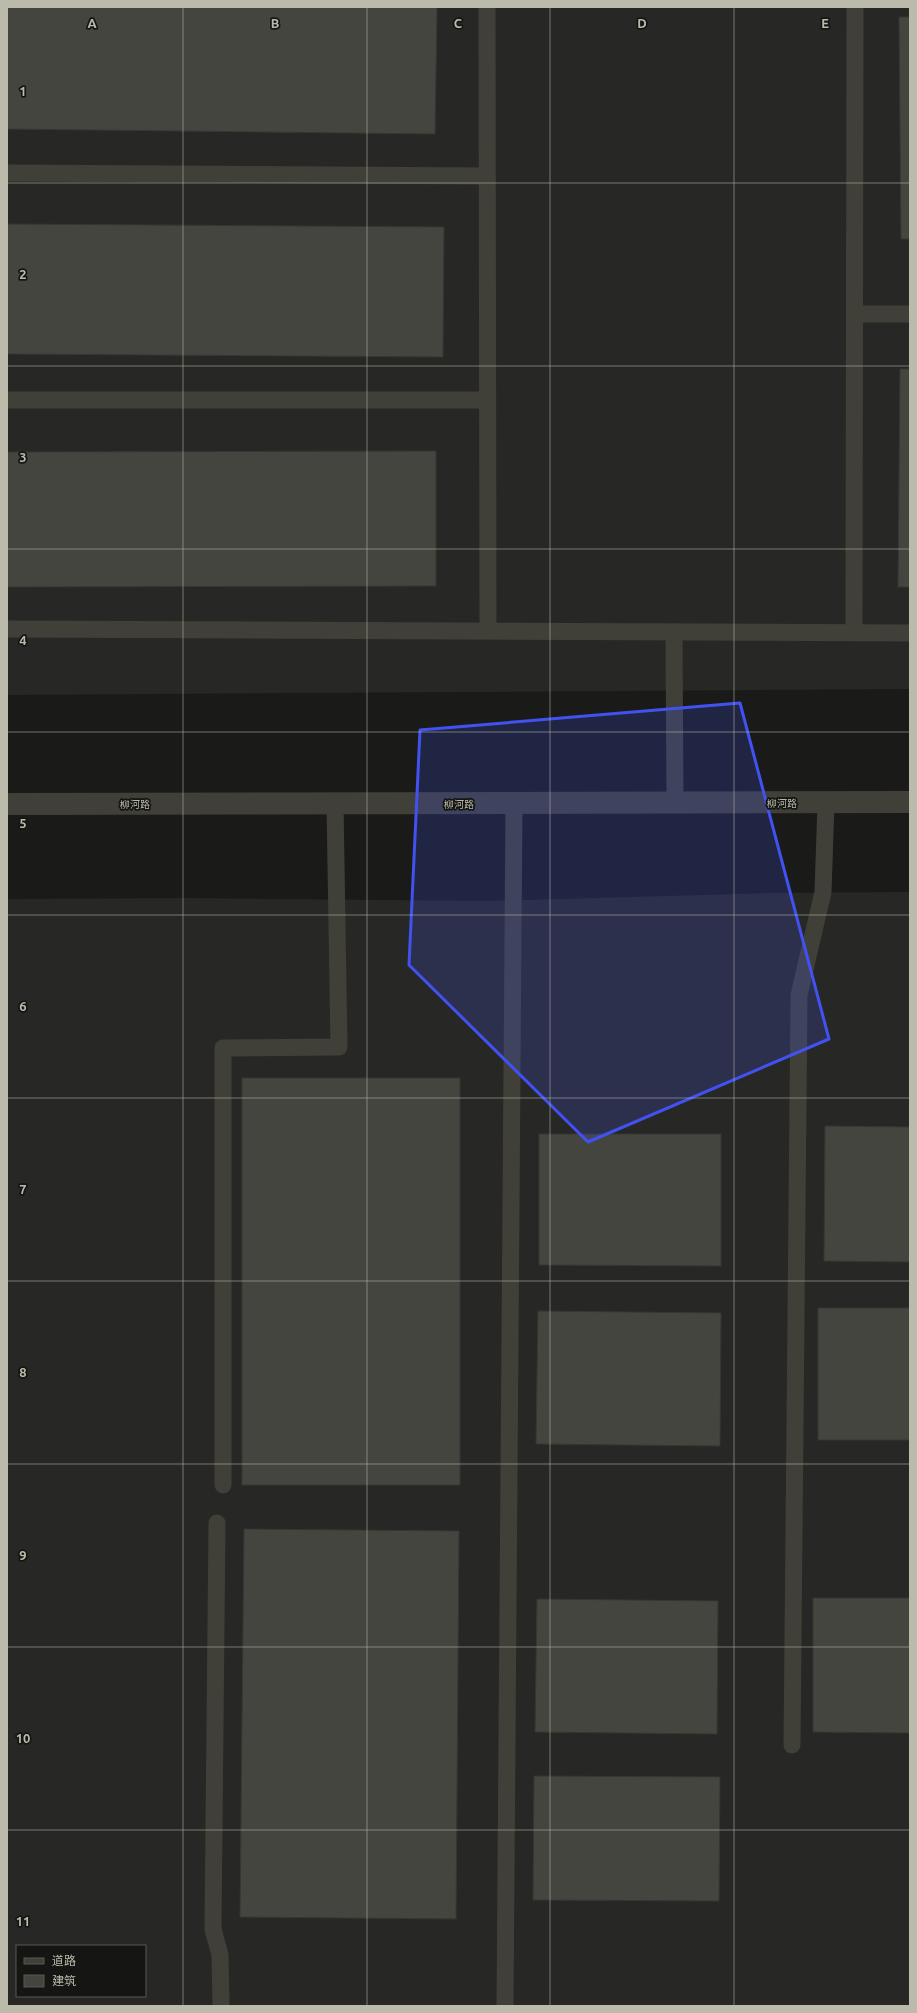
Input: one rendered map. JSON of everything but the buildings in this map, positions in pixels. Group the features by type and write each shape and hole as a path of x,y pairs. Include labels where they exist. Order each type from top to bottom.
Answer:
{"street":[{"name":"柳河路","path":"7,804 910,802"}],"lane":[{"path":"487,7 488,631"},
{"path":"854,632 855,7"},
{"path":"7,173 487,176"},
{"path":"855,314 910,314"},
{"path":"7,400 487,400"},
{"path":"7,629 910,633"},
{"path":"674,632 675,803"},
{"path":"505,2006 514,803"},
{"path":"792,1745 799,995 823,892 826,803"},
{"path":"223,1485 224,1048 339,1046 335,804"},
{"path":"217,1523 213,1929 220,1955 221,2006"}],"highlighted area":[{"path":"740,703 829,1039 588,1142 409,965 420,730"}],"shaded area":[{"path":"7,7 910,7 910,689 7,695"},
{"path":"910,892 910,2006 7,2006 7,899 190,898 486,901 772,893"}]}
